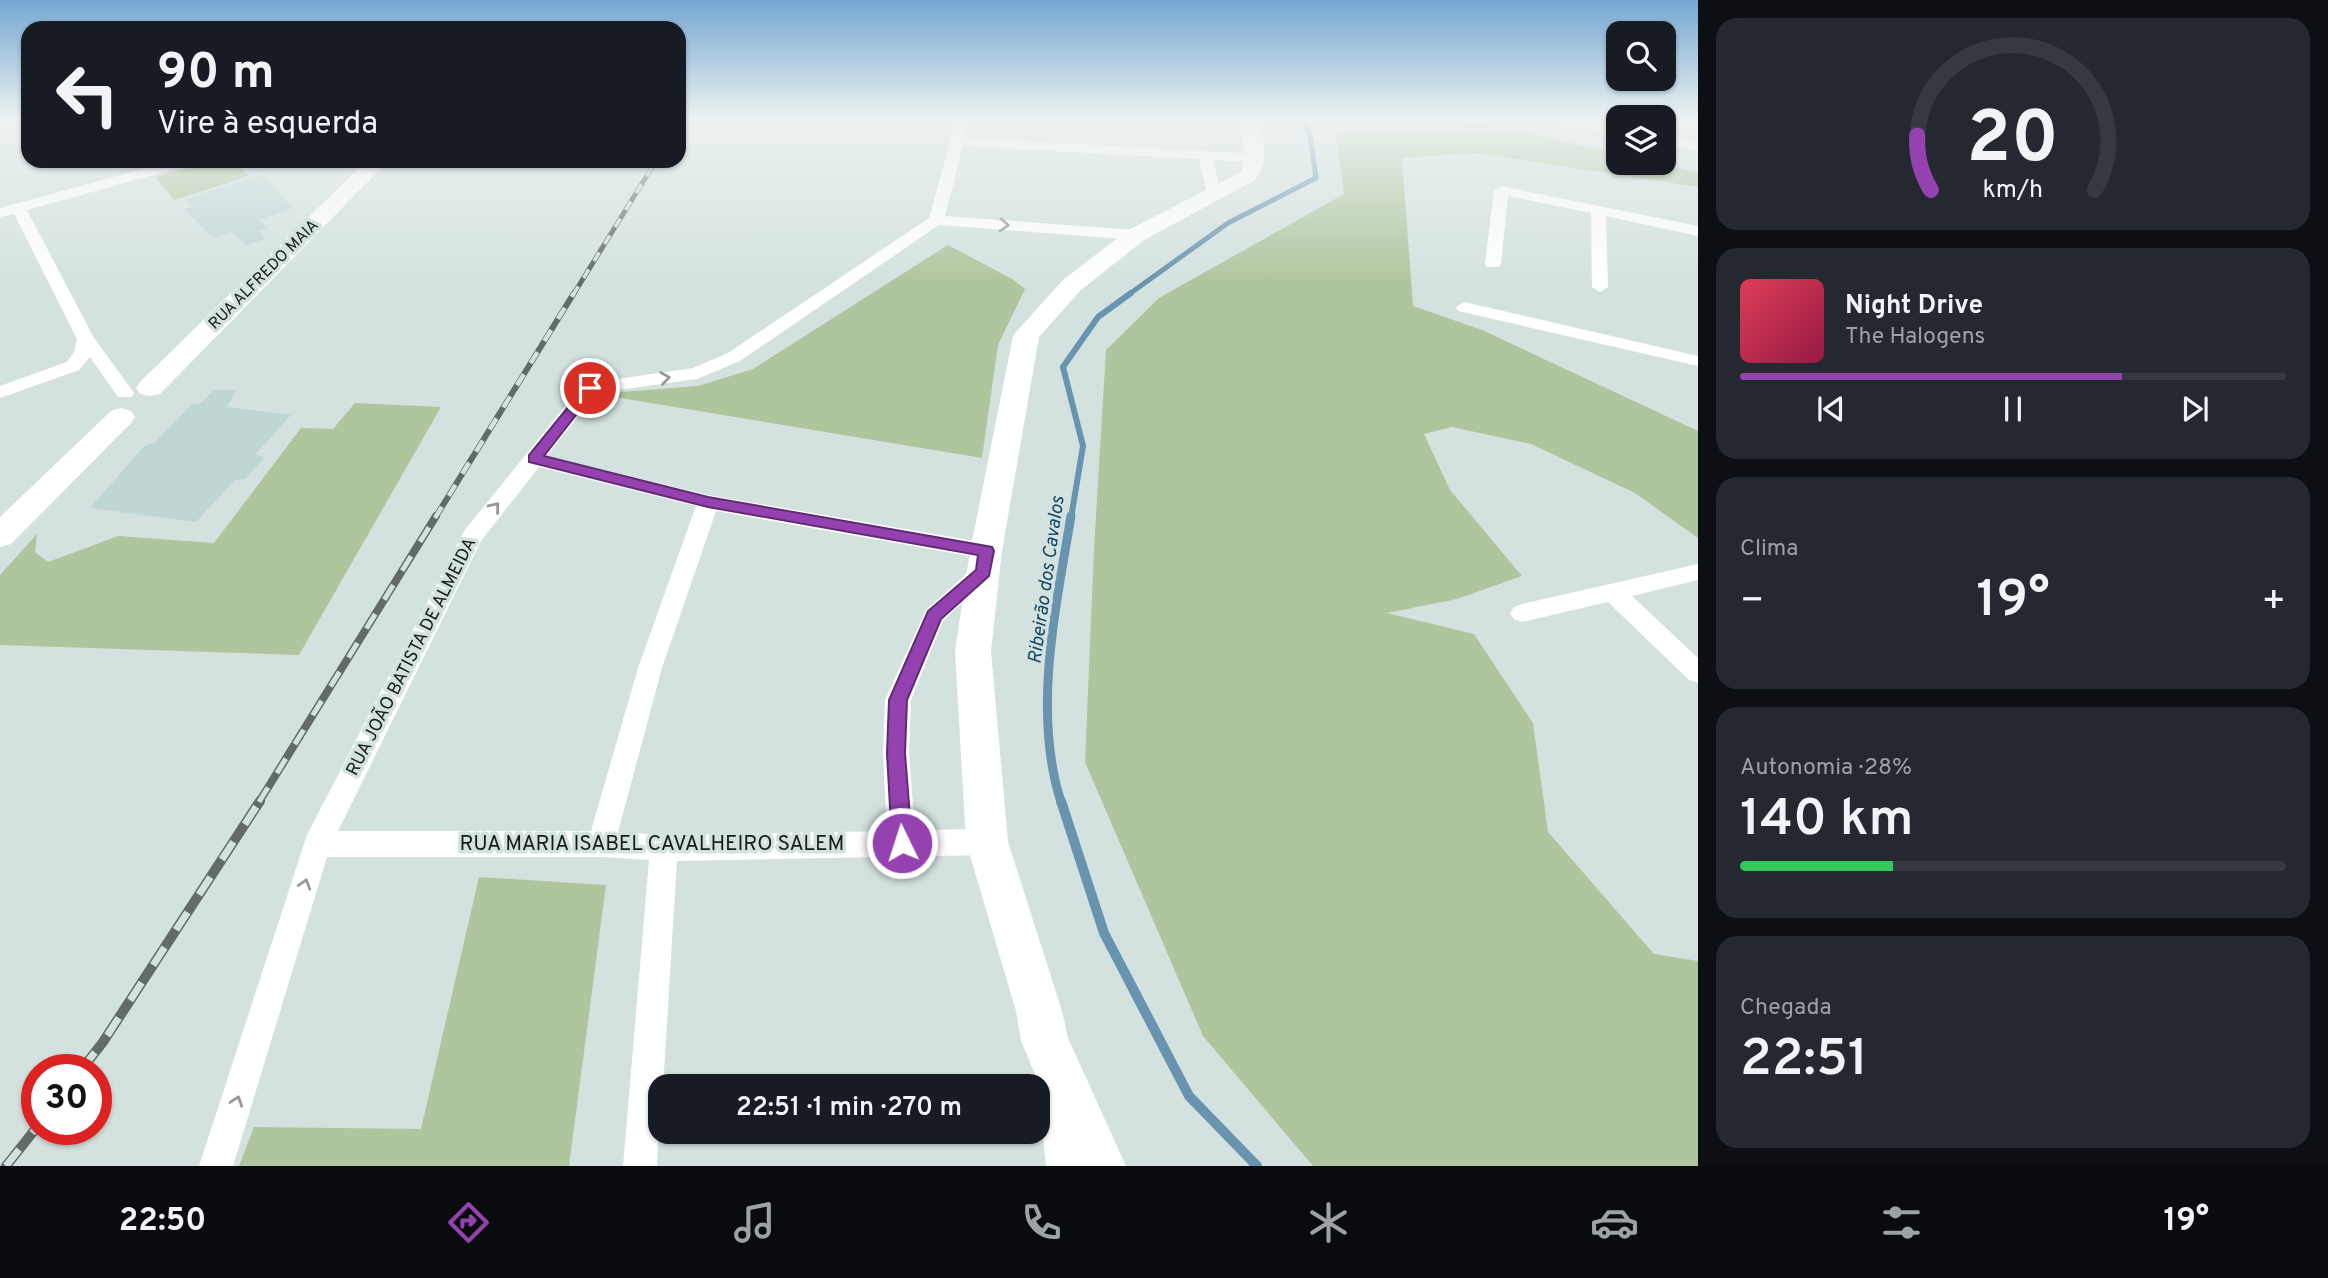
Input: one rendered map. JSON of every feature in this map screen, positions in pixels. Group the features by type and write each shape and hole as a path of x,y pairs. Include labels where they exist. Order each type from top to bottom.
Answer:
{"main road":[{"name":"RUA ALFREDO MAIA","path":"0,537 127,393 363,174"},
{"path":"1100,1166 1042,1026 987,842 972,651 985,561 1026,336 1072,285 1136,235 1249,174"},
{"path":"1042,1026 1120,1166"}],"street":[{"path":"0,213 139,174"},
{"path":"948,174 936,220 1136,235"},
{"path":"1210,174 1214,193"},
{"path":"1493,264 1501,190 1698,231"},
{"path":"18,208 86,339 127,393"},
{"path":"1598,212 1601,287"},
{"name":"RUA JOÃO BATISTA DE ALMEIDA","path":"216,1166 317,844 472,537 590,388 697,373 734,356 936,220"},
{"path":"1464,307 1698,362"},
{"path":"0,392 77,363 85,348 86,339"},
{"path":"47,376 127,393"},
{"path":"534,459 708,502 985,561"},
{"path":"601,844 650,668 708,502"},
{"path":"902,843 896,753 898,700 934,616 985,561"},
{"path":"1522,613 1698,572"},
{"path":"1612,591 1698,673"},
{"name":"RUA MARIA ISABEL CAVALHEIRO SALEM","path":"317,844 601,844 664,848 987,842"},
{"path":"640,1166 664,848"},
{"path":"1042,1026 1063,1166"}],"shaded area":[{"path":"262,174 293,208 259,220 267,228 259,230 265,239 246,245 232,232 214,239 184,209 192,207 185,199"},
{"path":"214,390 236,390 227,407 291,415 256,454 264,458 245,479 235,480 196,522 90,508 144,446 154,443 192,404 200,404"}],"green space":[{"path":"165,174 249,176 174,200 155,177"},
{"path":"1341,174 1403,174 1413,306 1482,330 1698,431 1698,538 1635,493 1531,444 1452,427 1424,434 1450,490 1522,576 1457,599 1387,613 1474,634 1533,723 1548,832 1654,954 1698,961 1698,1166 1313,1166 1203,1036 1085,762 1106,350 1159,298 1344,194"},
{"path":"1698,174 1698,187 1620,175 1676,175"},
{"path":"948,245 1014,280 1025,289 998,345 982,458 596,394 698,386 753,369"},
{"path":"355,403 441,407 299,655 0,645 0,575 37,534 35,552 48,562 118,536 214,543 301,428 333,429"},
{"path":"479,877 606,885 569,1166 239,1166 254,1127 421,1129"}],"waterway":[{"name":"Ribeirão dos Cavalos","path":"1128,295 1228,223 1316,178 1315,174"},
{"name":"Ribeirão dos Cavalos","path":"1071,518 1083,446 1063,367 1098,317 1131,293"},
{"name":"Ribeirão dos Cavalos","path":"1061,802 1052,768 1047,696 1054,623 1071,516"},
{"name":"Ribeirão dos Cavalos","path":"1061,801 1104,933 1189,1096 1257,1166"}],"railway":[{"path":"573,295 648,174"},
{"path":"435,518 574,293"},
{"path":"259,802 436,516"},
{"path":"94,1054 260,801"},
{"path":"6,1166 23,1145"}],"route":[{"path":"590,388 534,459 708,502 986,551 983,572 934,616 898,700 896,753 902,843"}]}
